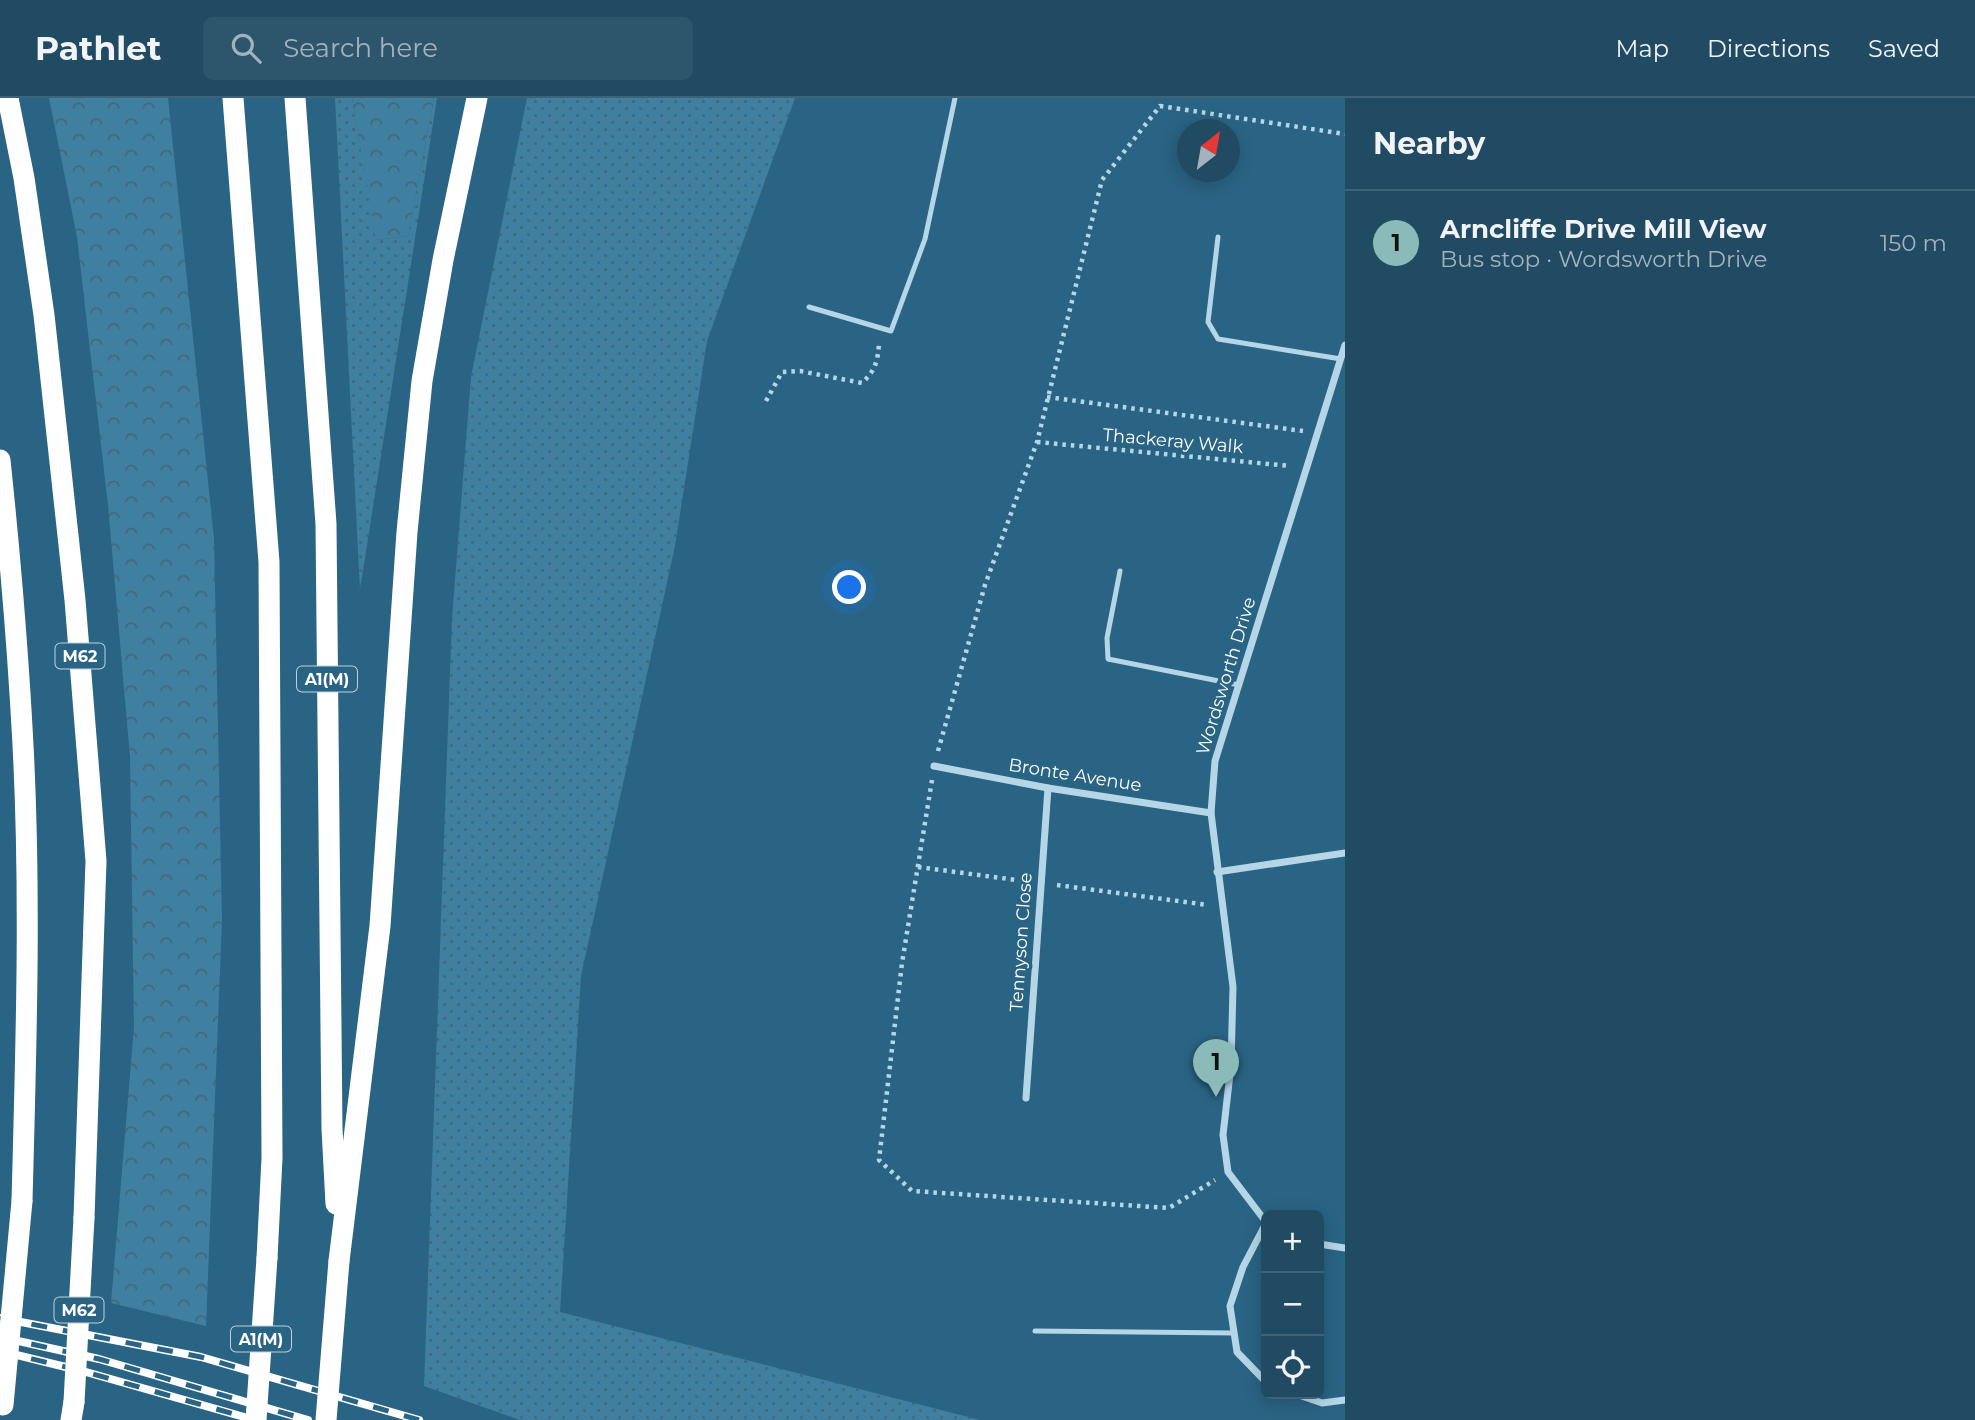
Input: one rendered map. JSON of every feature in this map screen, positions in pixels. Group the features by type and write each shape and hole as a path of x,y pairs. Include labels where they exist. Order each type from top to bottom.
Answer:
{"highway":[{"name":"M62","path":"8,98 24,178 44,315 75,600 96,861 84,1218 72,1411"},
{"name":"A1(M)","path":"233,98 269,562 272,1158 256,1420"},
{"name":"A1(M)","path":"295,98 326,524 332,1129 339,1261 326,1420"},
{"path":"339,1261 380,926 407,532 422,381 443,260 477,98"},
{"path":"0,460 11,566 23,748 27,985 22,1201 2,1413"}],"street":[{"name":"Wordsworth Drive","path":"1261,1216 1228,1172 1223,1135 1231,1065 1233,987 1211,813 1215,761 1317,433 1343,359 1345,345"},
{"name":"Bronte Avenue","path":"934,766 1048,788 1211,813"},
{"name":"Tennyson Close","path":"1026,1098 1048,788"},
{"path":"1217,872 1345,853"},
{"path":"1261,1233 1243,1267 1230,1306 1237,1352 1261,1377"},
{"path":"1324,1245 1345,1248"},
{"path":"1310,1399 1322,1403 1345,1400"}],"lane":[{"path":"809,307 891,331 925,239 956,98"},
{"path":"1218,237 1208,323 1218,339 1343,359"},
{"path":"1120,571 1107,638 1108,659 1239,685"},
{"path":"1035,1331 1234,1333"}],"path":[{"path":"1160,106 1345,134"},
{"path":"766,401 782,372 800,371 862,383 873,373 878,360 880,328"},
{"path":"1047,397 1317,433"},
{"name":"Thackeray Walk","path":"1037,442 1306,468"},
{"path":"918,867 1222,907"}],"green space":[{"path":"49,98 168,98 214,539 222,920 206,1326 111,1303 134,1027 130,757 108,505 77,237"},
{"path":"335,98 352,98 377,240 408,236 434,98 437,98 360,590"},
{"path":"352,98 434,98 408,236 376,240"},
{"path":"527,98 795,98 707,341 675,546 581,976 560,1312 980,1420 520,1420 424,1386 452,618 471,377"}],"railway":[{"path":"0,1318 201,1357 419,1420"},
{"path":"0,1337 99,1359 308,1420"},
{"path":"0,1351 86,1372 255,1420"}],"place":[{"name":"Arncliffe Drive Mill View","path":"1216,1097"}]}
